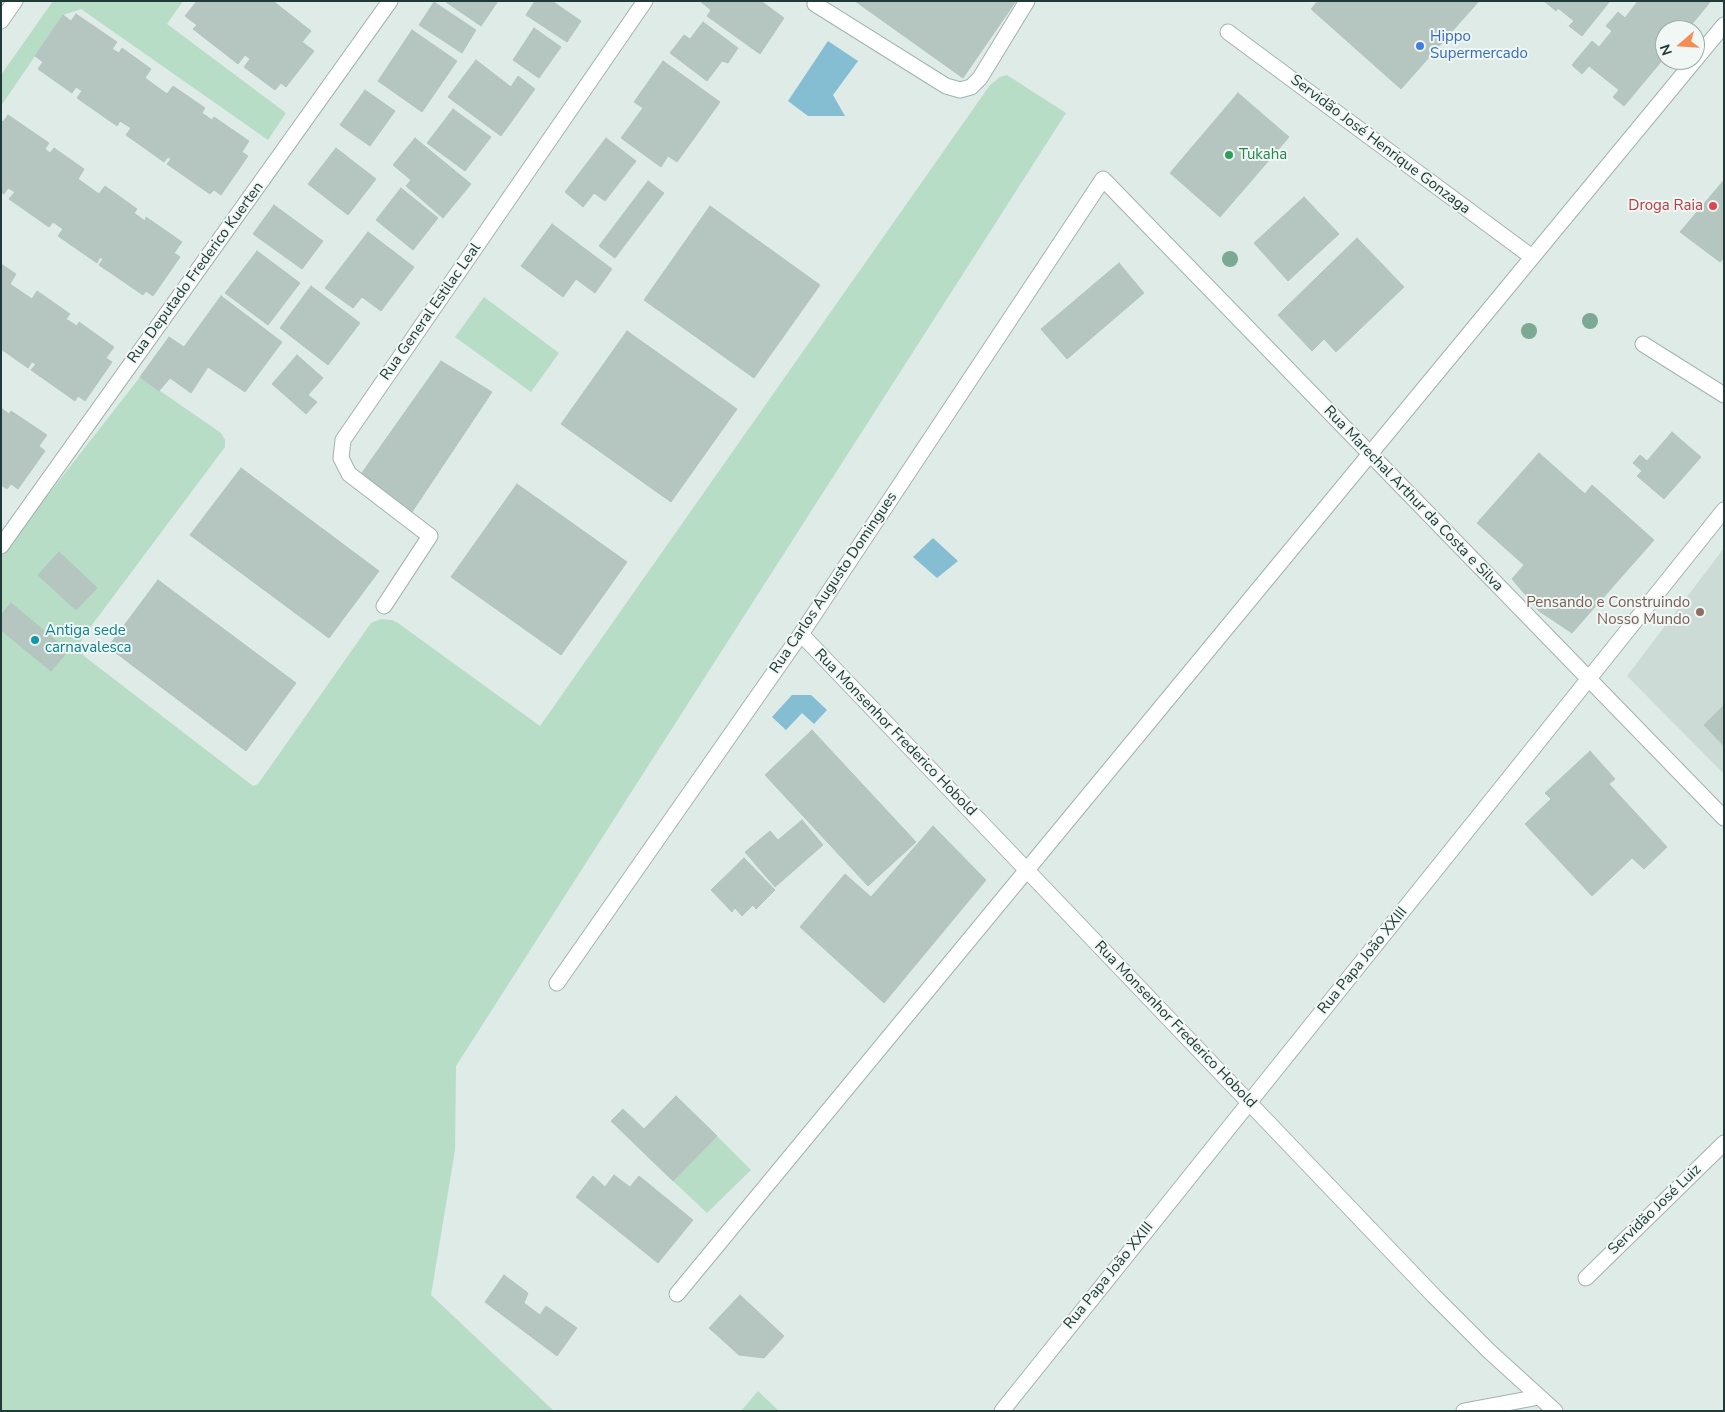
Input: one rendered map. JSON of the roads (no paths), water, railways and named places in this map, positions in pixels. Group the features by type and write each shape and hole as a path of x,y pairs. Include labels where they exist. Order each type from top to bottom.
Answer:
{"street":[{"path":"1,21 15,1"},
{"name":"Rua Deputado Frederico Kuerten","path":"1,546 390,1"},
{"name":"Rua General Estilac Leal","path":"384,606 430,536 349,474 341,458 343,440 645,1"},
{"path":"815,4 946,86 960,90 971,87 980,78 1028,1"},
{"path":"1705,48 1724,25"},
{"name":"Servidão José Henrique Gonzaga","path":"1228,32 1532,257"},
{"path":"677,1294 1687,70"},
{"name":"Rua Marechal Arthur da Costa e Silva","path":"1103,179 1724,818"},
{"name":"Rua Carlos Augusto Domingues","path":"557,982 801,634 1103,179"},
{"path":"1643,344 1724,395"},
{"name":"Rua Papa João XXIII","path":"1002,1411 1724,510"},
{"name":"Rua Monsenhor Frederico Hobold","path":"801,634 1468,1330 1555,1411"},
{"name":"Servidão José Luiz","path":"1586,1278 1724,1142"},
{"path":"1464,1411 1539,1397"}],"water":[{"path":"828,41 858,61 833,95 845,116 808,116 788,101"},
{"path":"933,538 958,561 937,578 913,557"},
{"path":"792,695 811,695 827,710 814,724 802,713 786,730 772,717"}],"place":[{"name":"Hippo Supermercado","path":"1420,46"},
{"name":"Tukaha","path":"1229,155"},
{"name":"Droga Raia","path":"1713,206"},
{"name":"Pensando e Construindo Nosso Mundo","path":"1700,612"},
{"name":"Antiga sede carnavalesca","path":"35,640"}]}
